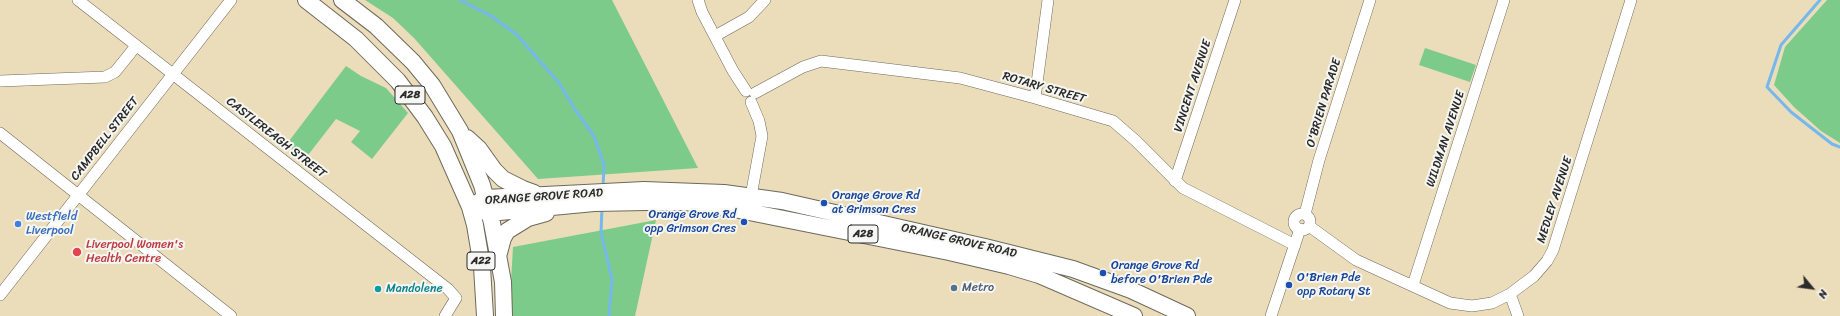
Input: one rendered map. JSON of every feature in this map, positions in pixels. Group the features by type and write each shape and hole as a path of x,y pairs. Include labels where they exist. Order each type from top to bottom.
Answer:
{"highway":[{"name":"A28","path":"306,0 366,48 407,91 426,116 443,146 470,207"},
{"name":"A28","path":"342,0 376,26 413,62 432,85 460,131 479,149 494,170 503,179 523,189 543,195"},
{"name":"A22","path":"460,131 482,185 499,254 503,282 504,316"},
{"name":"ORANGE GROVE ROAD","path":"616,197 644,190 751,196 836,212 1073,269 1131,290 1187,316"},
{"name":"ORANGE GROVE ROAD","path":"487,206 543,195 592,198 616,197 686,202 734,209 949,252 1039,275 1134,316"},
{"name":"ORANGE GROVE ROAD","path":"470,207 570,205 592,198"},
{"path":"499,254 503,238 512,226 528,218 570,205"},
{"name":"A22","path":"470,207 482,267 485,316"}],"street":[{"name":"CASTLEREAGH STREET","path":"78,0 448,289 456,298 445,316"},
{"name":"CAMPBELL STREET","path":"0,295 230,0"},
{"path":"698,0 702,12 733,71 751,95 762,129 751,196"},
{"path":"715,36 749,18 765,0"},
{"path":"1036,98 1048,0"},
{"name":"O'BRIEN PARADE","path":"1304,228 1296,226 1295,218 1299,214 1304,214 1319,160 1370,0"},
{"name":"WILDMAN AVENUE","path":"1413,285 1504,0"},
{"name":"MEDLEY AVENUE","path":"1304,228 1356,260 1450,303 1472,306 1492,303 1510,294 1534,276 1547,261 1553,250 1631,0"},
{"name":"VINCENT AVENUE","path":"1176,181 1232,1"},
{"path":"0,81 105,78 115,72 136,46"},
{"name":"ROTARY STREET","path":"751,95 803,67 821,61 960,78 1036,98 1113,121 1136,141 1183,188 1295,245"},
{"path":"0,133 79,195 132,240 231,316"},
{"path":"1271,316 1295,245 1304,228"},
{"path":"1510,294 1518,316"}],"green space":[{"path":"365,0 612,0 698,168 538,179 414,38 393,18"},
{"path":"1827,0 1840,0 1840,143 1821,131 1794,107 1774,85 1785,47"},
{"path":"1425,48 1476,65 1470,82 1419,65"},
{"path":"346,66 361,76 386,88 408,113 372,159 351,142 360,131 336,119 305,159 286,145"},
{"path":"656,220 635,316 509,316 513,247"}],"waterway":[{"path":"460,0 491,16 516,34 559,83 576,111 594,136 604,165 603,187"},
{"path":"1820,0 1781,45 1767,87 1791,112 1832,144 1840,147"},
{"path":"602,207 601,233 612,279 609,316"}],"place":[{"name":"Orange Grove Rd at Grimson Cres","path":"824,203"},
{"name":"Orange Grove Rd opp Grimson Cres","path":"744,222"},
{"name":"Westfield Liverpool","path":"18,224"},
{"name":"Liverpool Women's Health Centre","path":"77,252"},
{"name":"Orange Grove Rd before O'Brien Pde","path":"1103,273"},
{"name":"O'Brien Pde opp Rotary St","path":"1289,285"},
{"name":"Metro","path":"954,288"},
{"name":"Mandolene","path":"378,289"}]}
